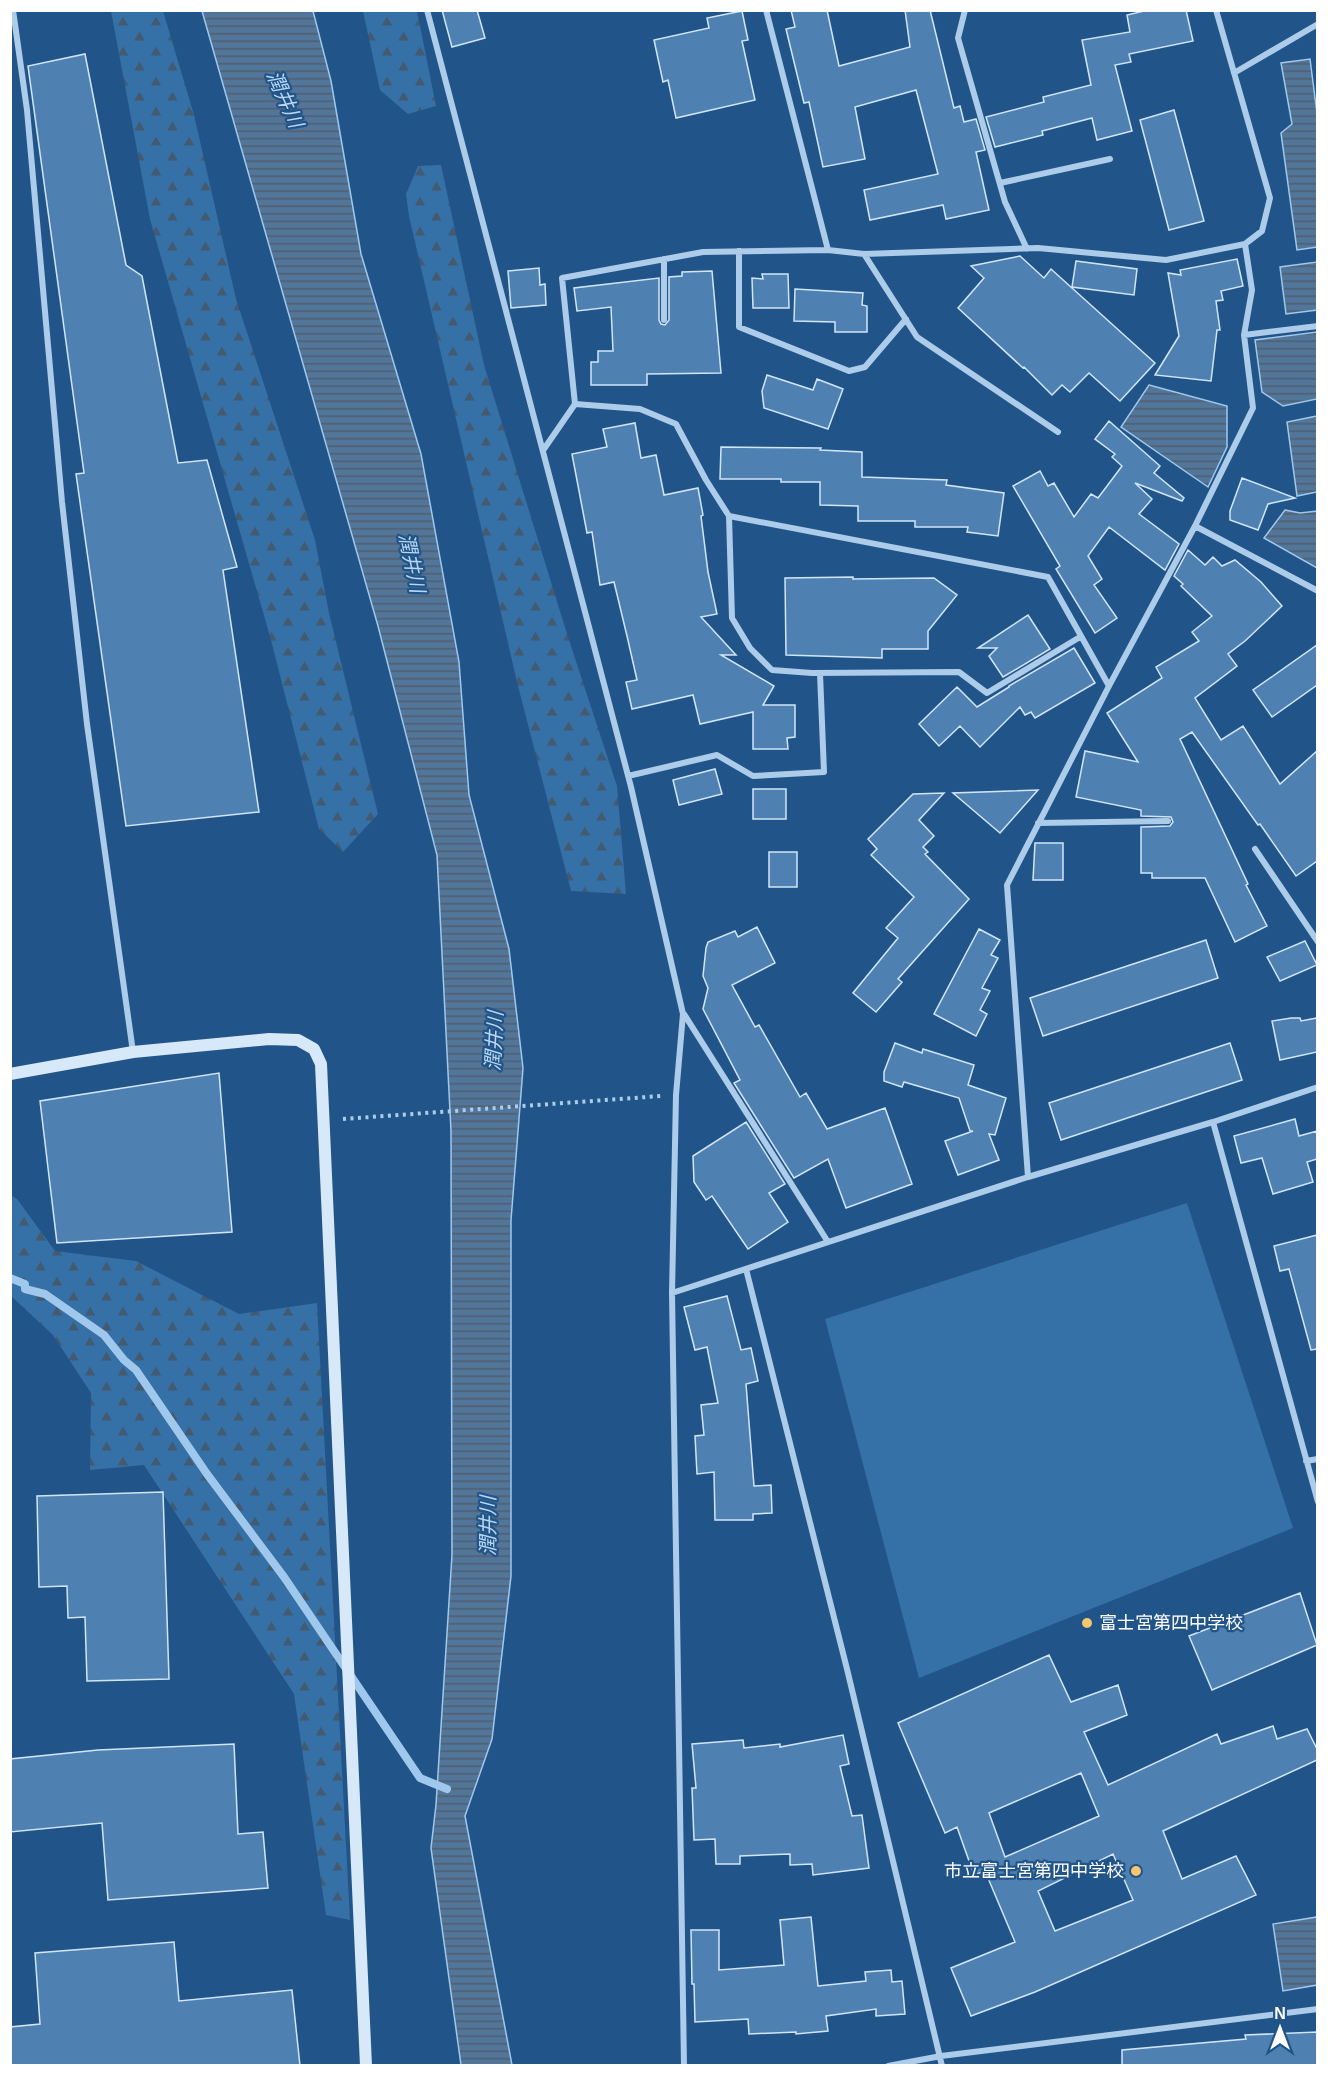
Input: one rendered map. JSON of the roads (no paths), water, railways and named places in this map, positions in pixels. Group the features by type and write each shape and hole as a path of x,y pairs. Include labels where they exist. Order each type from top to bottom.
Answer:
{"street":[{"path":"13,10 27,110 62,502 87,724 133,1053"},
{"path":"427,10 544,448 628,776 684,1014 676,1095 672,1293 684,2066"},
{"path":"766,10 828,249"},
{"path":"965,10 958,38 1005,202 1027,249"},
{"path":"544,448 576,404 562,278 702,252 828,249 864,254 1038,248 1166,260 1245,244 1262,231 1270,198 1216,10"},
{"path":"1234,73 1317,24"},
{"path":"1000,183 1110,159"},
{"path":"1028,1177 1007,885 1109,686 1195,526 1253,408 1244,335 1252,290 1245,244"},
{"path":"740,251 740,327 849,371 865,367 906,320"},
{"path":"864,254 917,337 1058,432"},
{"path":"664,259 664,320"},
{"path":"1244,335 1317,326"},
{"path":"576,404 640,409 676,424 706,480 729,516 732,618 750,648 772,670 820,673 959,672 987,693 1080,637"},
{"path":"729,516 1048,577 1109,686"},
{"path":"1195,526 1317,591"},
{"path":"628,776 717,755 753,776 824,772 820,673"},
{"path":"1038,823 1168,821"},
{"path":"1255,849 1317,942"},
{"path":"684,1014 828,1242"},
{"path":"10,1074 133,1053 269,1039 298,1040 314,1049 321,1064 366,2066"},
{"path":"672,1293 1028,1177 1214,1122 1317,1087"},
{"path":"1214,1122 1317,1502"},
{"path":"746,1269 848,1669 942,2056 942,2066"},
{"path":"1306,1461 1317,1459"},
{"path":"888,2066 942,2056 1317,2008"}],"water":[{"name":"潤井川","path":"202,11 313,11 331,81 361,254 421,454 459,662 469,795 509,949 523,1068 511,1220 511,1576 492,1739 465,1816 512,2065 461,2065 431,1848 436,1805 452,1555 451,1131 437,855 378,626"},
{"path":"1310,59 1318,121 1317,247 1297,250 1281,133 1292,124 1281,63"},
{"path":"1317,262 1317,310 1286,314 1280,267"},
{"path":"1317,332 1317,399 1283,406 1262,392 1255,340"},
{"path":"1149,385 1227,406 1227,447 1208,487 1121,427"},
{"path":"1317,416 1317,492 1297,496 1287,422"},
{"path":"1285,510 1300,513 1317,511 1317,568 1264,538"},
{"path":"1317,1917 1317,1985 1283,1991 1273,1924"}],"waterway":[{"path":"10,1278 25,1284 25,1289 45,1294 104,1335 124,1360 136,1370 207,1474 284,1577 420,1778 447,1789"}],"place":[{"name":"富士宮第四中学校","path":"1087,1623"},
{"name":"市立富士宮第四中学校","path":"1136,1871"}]}
